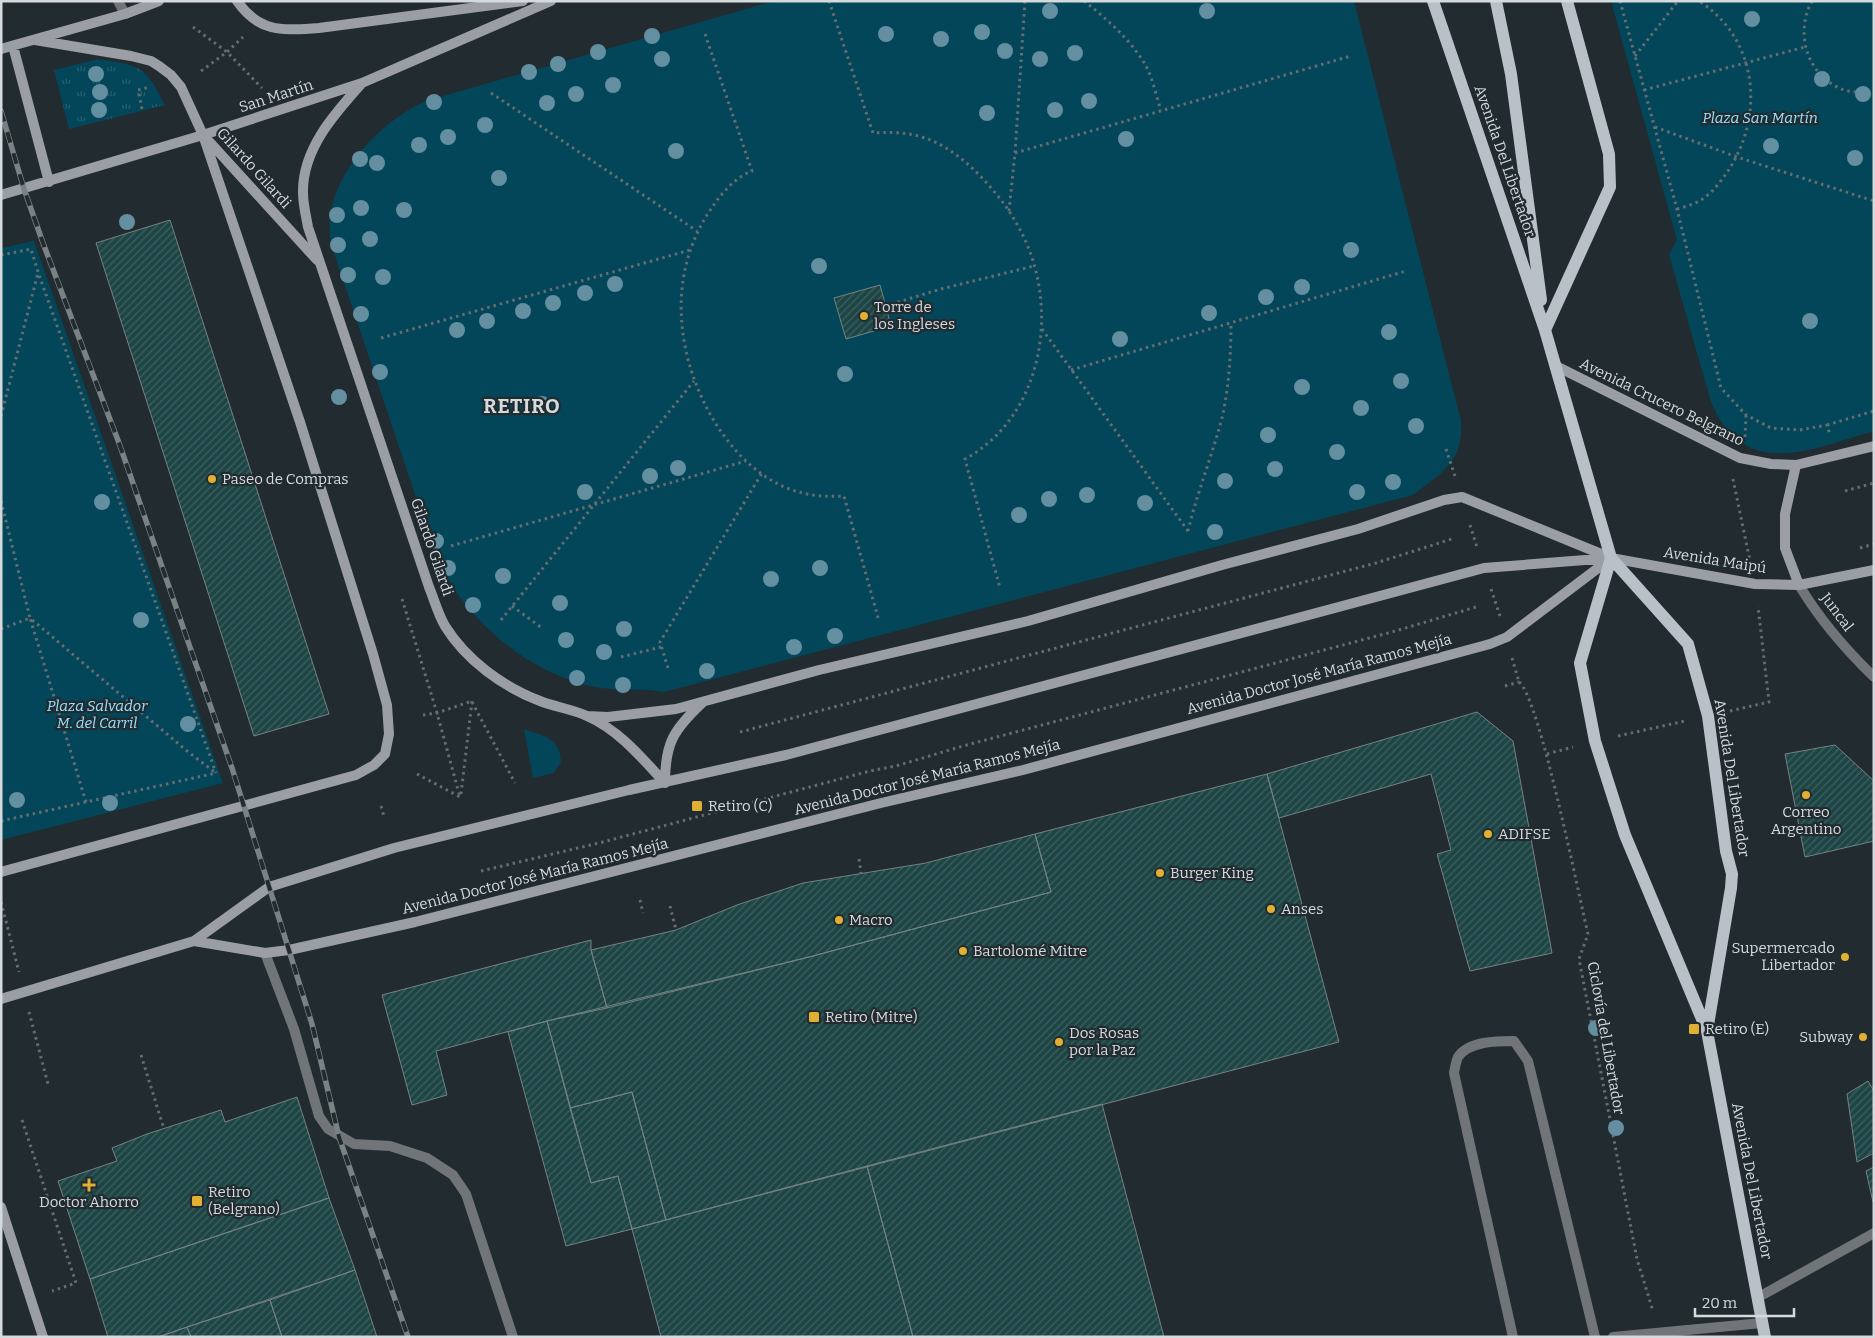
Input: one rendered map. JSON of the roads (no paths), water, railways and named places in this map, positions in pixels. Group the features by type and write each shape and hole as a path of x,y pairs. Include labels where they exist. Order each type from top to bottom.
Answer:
{"main road":[{"path":"1,49 125,14 160,1"},
{"path":"237,1 254,20 265,26 287,29 319,28 523,1"},
{"name":"San Martín","path":"1,195 204,135 362,83 551,1"},
{"name":"Avenida Del Libertador","path":"1433,1 1545,330 1611,558 1688,644 1708,716 1726,851 1732,874 1707,1031"},
{"name":"Avenida Del Libertador","path":"1496,1 1511,74 1545,330"},
{"path":"1545,330 1610,187 1609,154 1567,1"},
{"path":"36,40 151,61 171,74 181,87 204,135"},
{"path":"13,46 49,182"},
{"path":"320,264 308,227 305,210 303,191 305,174 310,158 324,129 335,113 362,83"},
{"name":"Gilardo Gilardi","path":"204,135 320,264 429,587 444,625 464,650 490,674 513,690 541,702 588,716"},
{"name":"Gilardo Gilardi","path":"1,872 356,775 380,761 387,749 390,734 387,705 373,654 300,422 204,135"},
{"name":"Avenida Crucero Belgrano","path":"1556,366 1740,458 1771,464 1796,466 1874,446"},
{"path":"1796,466 1785,514 1785,548 1799,585"},
{"path":"588,716 608,717 676,709 819,670 1028,621 1222,565 1358,529 1444,500 1462,497 1611,558"},
{"name":"Avenida Del Libertador","path":"1611,558 1580,663 1595,741 1625,835 1707,1031 1764,1337"},
{"name":"Avenida Maipú","path":"1611,558 1755,584 1799,585 1874,570"},
{"name":"Avenida Doctor José María Ramos Mejía","path":"1,999 194,941 269,887 394,848 570,804 786,755 1484,568 1611,558"},
{"name":"Avenida Doctor José María Ramos Mejía","path":"194,941 265,953 289,950 415,922 881,803 1024,770 1490,644 1507,637 1611,558"},
{"path":"665,783 666,759 670,743 683,722 705,700"},
{"path":"588,716 617,734 665,783"},
{"path":"1,1207 42,1337"}],"street":[{"path":"118,1 125,14"},
{"name":"Juncal","path":"1799,585 1815,611 1845,648 1874,677"},
{"path":"265,953 289,1014 319,1116 328,1129 354,1144 390,1146 428,1158 453,1175 466,1194 513,1337"},
{"path":"1513,1337 1454,1073 1458,1057 1473,1046 1494,1041 1514,1041 1528,1061 1596,1337"},
{"path":"1757,1298 1874,1233"},
{"path":"1613,1337 1762,1322"}],"railway":[{"path":"1,111 24,189 119,443 232,768 312,1024 339,1137 408,1337"}],"place":[{"name":"Torre de los Ingleses","path":"864,316"},
{"name":"Paseo de Compras","path":"212,479"},
{"name":"Correo Argentino","path":"1806,795"},
{"name":"Retiro (C)","path":"697,806"},
{"name":"ADIFSE","path":"1488,834"},
{"name":"Burger King","path":"1160,873"},
{"name":"Anses","path":"1271,909"},
{"name":"Macro","path":"839,920"},
{"name":"Bartolomé Mitre","path":"963,951"},
{"name":"Supermercado Libertador","path":"1845,957"},
{"name":"Retiro (Mitre)","path":"814,1017"},
{"name":"Retiro (E)","path":"1694,1029"},
{"name":"Subway","path":"1863,1037"},
{"name":"Dos Rosas por la Paz","path":"1059,1042"},
{"name":"Doctor Ahorro","path":"89,1185"},
{"name":"Retiro (Belgrano)","path":"197,1201"}],"district":[{"name":"RETIRO","path":"522,406"}],"park label":[{"name":"Plaza San Martín","path":"1760,118"},
{"name":"Plaza Salvador M. del Carril","path":"97,714"}]}
